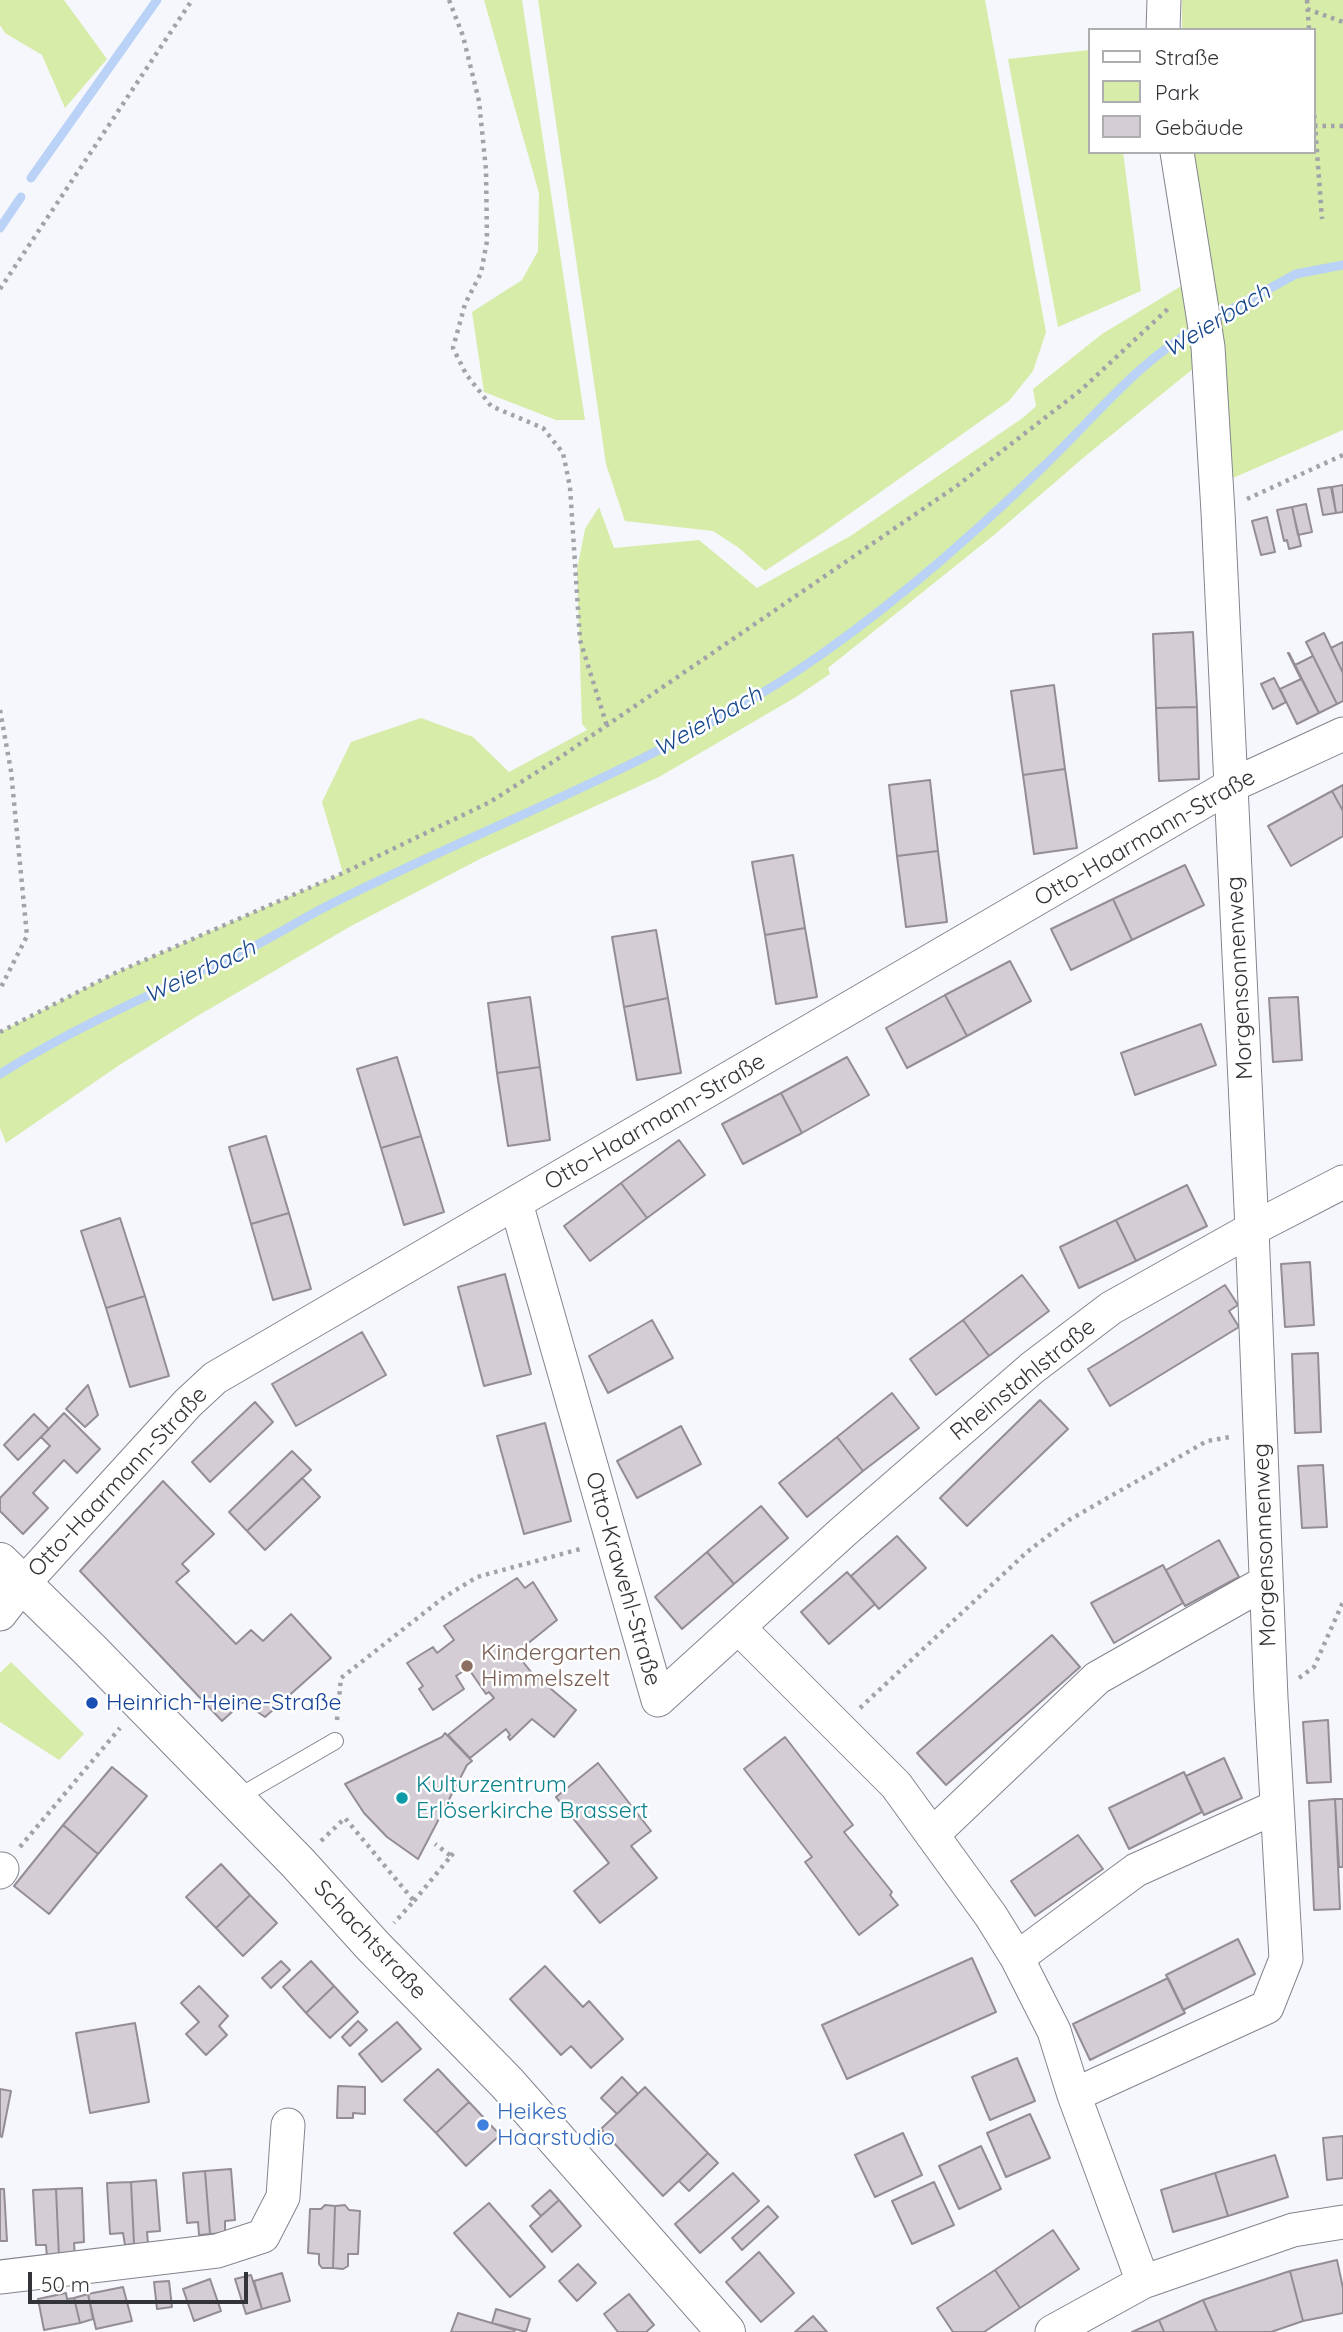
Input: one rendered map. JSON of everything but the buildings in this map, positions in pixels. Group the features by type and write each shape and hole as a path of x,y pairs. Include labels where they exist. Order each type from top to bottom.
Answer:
{"street":[{"path":"1163,28 1164,0"},
{"name":"Morgensonnenweg","path":"1074,2095 1266,2007 1286,1959 1276,1807 1252,1229 1209,347 1177,154"},
{"name":"Otto-Haarmann-Straße","path":"11,1573 215,1378 1230,786 1343,734"},
{"name":"Rheinstahlstraße","path":"739,1628 844,1531 1032,1368 1111,1308 1343,1181"},
{"name":"Otto-Krawehl-Straße","path":"516,1203 658,1700 739,1628"},
{"path":"0,1614 11,1573"},
{"name":"Schachtstraße","path":"11,1573 298,1863 373,1945 507,2083 726,2332"},
{"path":"932,1835 1097,1678 1266,1582"},
{"path":"739,1628 896,1785 991,1916 1017,1958 1054,2031 1074,2095 1143,2282"},
{"path":"1017,1958 1136,1870 1276,1807"},
{"path":"0,2277 217,2251 263,2236 284,2197 288,2125"},
{"path":"1052,2332 1143,2282 1293,2230 1343,2222"}],"lane":[{"path":"235,1799 335,1741"}],"path":[{"path":"0,289 192,0"},
{"path":"449,0 463,36 479,102 486,170 487,241 481,274 465,304 453,348 466,374 491,406 543,428 562,453 570,486 580,640 607,726"},
{"path":"1307,0 1309,28"},
{"path":"1307,9 1343,22"},
{"path":"1315,126 1343,126"},
{"path":"1315,139 1321,219"},
{"path":"0,1032 113,974 343,873 490,802 607,726 958,485 1081,390 1198,283"},
{"path":"1218,512 1343,455"},
{"path":"0,710 11,771 27,936 0,989"},
{"path":"839,1728 1027,1552 1069,1520 1207,1441 1260,1431"},
{"path":"335,1741 341,1678 443,1598 477,1577 612,1540"},
{"path":"1271,1699 1314,1667 1343,1602"},
{"path":"1,1871 140,1703"},
{"path":"298,1863 345,1818 414,1901"},
{"path":"435,1844 451,1856"},
{"path":"373,1945 456,1850"}],"green space":[{"path":"0,0 64,0 107,59 65,108 42,55 5,33 0,25"},
{"path":"484,0 522,0 585,420 556,420 484,392 472,312 522,280 538,251 539,193"},
{"path":"538,0 985,0 1046,332 1033,371 1009,401 765,571 739,548 713,531 625,521 606,464"},
{"path":"1182,0 1343,0 1343,430 1226,481 1189,154 1315,154 1315,28 1182,28"},
{"path":"1088,50 1088,154 1123,154 1141,291 1058,327 1008,59"},
{"path":"1183,285 1199,364 1083,458 994,535 828,668 830,674 796,697 659,777 482,858 351,926 194,1018 118,1066 6,1143 0,1128 0,1032 113,974 343,873 322,802 351,742 421,718 473,737 509,772 587,730 582,724 577,570 585,529 599,507 614,548 699,540 757,588 852,535 1024,417 1036,406 1033,389 1102,334"},
{"path":"11,1662 84,1734 59,1760 0,1722 0,1673"}],"waterway":[{"path":"31,178 157,0"},
{"path":"0,228 21,197"},
{"name":"Weierbach","path":"1210,321 1296,274 1343,265"},
{"name":"Weierbach","path":"0,1074 87,1025 249,949 337,901 681,739 791,675 858,628 954,550 1062,448 1136,373 1198,328"}],"place":[{"name":"Kindergarten Himmelszelt","path":"467,1666"},
{"name":"Heinrich-Heine-Straße","path":"92,1703"},
{"name":"Kulturzentrum Erlöserkirche Brassert","path":"402,1798"},
{"name":"Heikes Haarstudio","path":"483,2125"}]}
